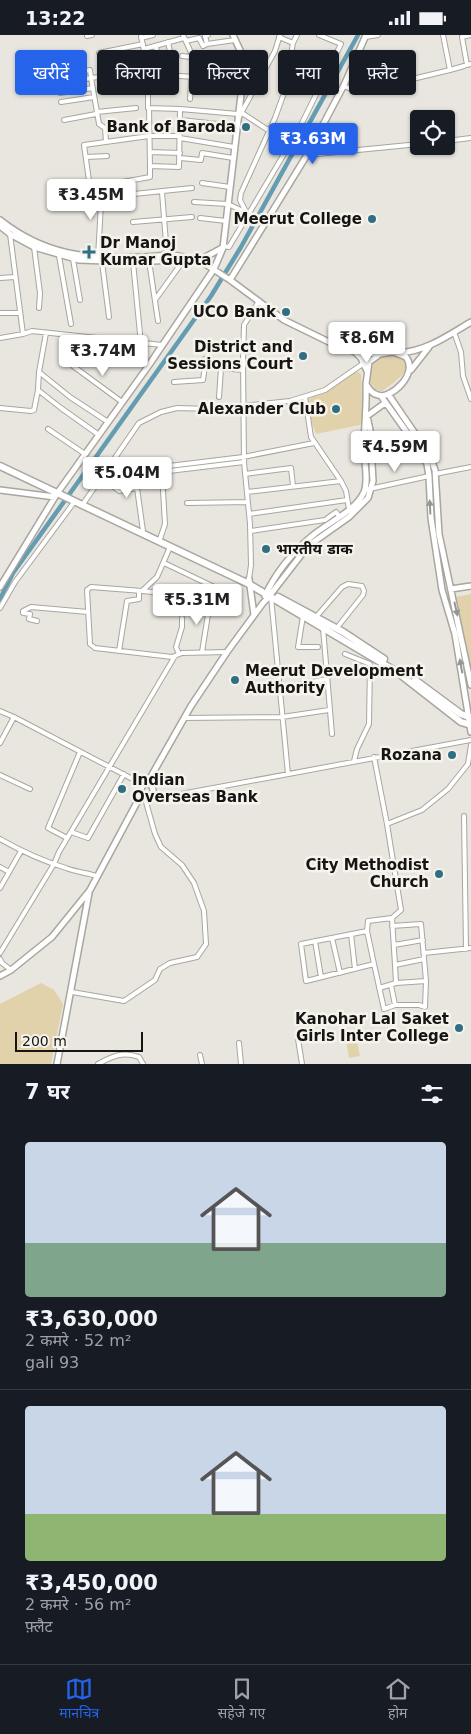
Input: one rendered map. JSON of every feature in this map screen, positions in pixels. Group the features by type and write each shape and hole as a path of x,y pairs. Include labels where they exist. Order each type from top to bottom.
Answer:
{"main road":[{"path":"0,465 59,495 249,582"},
{"path":"75,501 84,503 104,515 144,531 249,582 302,616 370,655 462,721 470,723"},
{"path":"269,595 316,617 396,667 461,714 470,723"}],"street":[{"path":"87,36 92,35"},
{"path":"144,50 141,36 153,35"},
{"path":"207,44 205,36 208,35"},
{"path":"194,202 228,204 246,212 240,200 240,193 284,93 293,43 297,35"},
{"path":"198,261 223,247 229,247 300,127 341,44 321,35"},
{"path":"228,279 307,155 344,86 366,36 378,35"},
{"path":"443,35 450,70"},
{"path":"344,86 358,92 467,65 462,36 471,35"},
{"path":"240,113 275,51 280,36 293,43"},
{"path":"122,50 156,46 184,38 199,38 203,46 234,37 240,50"},
{"path":"184,38 190,50"},
{"path":"168,43 170,50"},
{"path":"156,46 157,50"},
{"path":"182,56 189,57"},
{"path":"87,71 90,70 99,123 105,128 106,142"},
{"path":"87,79 97,77"},
{"path":"87,88 93,87"},
{"path":"148,95 149,108 149,136 150,177 90,188 84,145 149,136 180,137 234,147"},
{"path":"190,95 190,99"},
{"path":"0,587 85,454 214,269 223,247 241,95"},
{"path":"62,102 94,97"},
{"path":"64,120 96,114 97,112 136,108"},
{"path":"149,108 240,113 268,131"},
{"path":"150,166 179,167 180,109"},
{"path":"180,120 237,124"},
{"path":"300,127 317,135"},
{"path":"455,140 471,139"},
{"path":"307,155 410,145"},
{"path":"150,152 180,155 200,160 202,153 233,158"},
{"path":"86,157 107,156"},
{"path":"202,183 230,187"},
{"path":"102,186 100,260 109,317"},
{"path":"124,195 192,188"},
{"path":"162,192 168,256"},
{"path":"133,223 192,217"},
{"path":"200,218 226,221"},
{"path":"0,220 19,234 39,244 82,257 100,260 183,256 185,260"},
{"path":"0,226 10,234 34,247 73,259 133,262 198,261 220,273 284,320 333,344 356,352 380,354 414,352 471,322"},
{"path":"10,234 22,334"},
{"path":"34,247 40,293 39,308"},
{"path":"59,256 71,324"},
{"path":"73,259 80,300"},
{"path":"155,300 185,260"},
{"path":"150,261 158,321"},
{"path":"133,262 141,344"},
{"path":"0,279 15,277"},
{"path":"254,615 249,582 252,565 251,531 243,457 242,370 244,325 259,301"},
{"path":"0,313 20,313"},
{"path":"0,338 32,331 162,345"},
{"path":"454,332 461,352 463,376 471,399"},
{"path":"0,408 34,410 46,333"},
{"path":"381,396 388,395 402,383 414,364 430,345"},
{"path":"356,352 368,371"},
{"path":"396,353 404,355 408,359 410,372"},
{"path":"72,992 124,1001 155,980 160,969 170,963 197,957 206,944 204,911 194,883 182,865 161,847 155,834 142,788 149,780 184,718 227,652 269,595 308,546 349,517 368,498 364,430 367,416 366,384 372,359 380,354"},
{"path":"174,383 203,380 206,359"},
{"path":"84,503 140,423 161,412 177,408 211,409 290,401 324,390 364,363"},
{"path":"73,366 122,402"},
{"path":"205,366 242,370"},
{"path":"218,397 221,368"},
{"path":"39,372 70,397 108,422"},
{"path":"366,384 372,392 381,396 416,445 427,464 431,518 442,590 455,633 470,723"},
{"path":"38,390 99,435"},
{"path":"388,395 429,454 435,474 439,534 471,685"},
{"path":"305,397 311,437 341,481 346,491 349,509"},
{"path":"367,416 386,403"},
{"path":"48,429 85,454"},
{"path":"168,471 168,466 243,457 314,443"},
{"path":"160,539 165,524 162,474 168,471 244,462"},
{"path":"435,474 471,467"},
{"path":"245,474 291,468 293,487"},
{"path":"288,773 269,595 294,554 313,535 349,509 368,489 429,476"},
{"path":"101,477 119,491 138,488 144,531"},
{"path":"247,492 341,481"},
{"path":"0,491 59,495"},
{"path":"249,514 346,499"},
{"path":"0,607 15,581 75,501"},
{"path":"187,503 248,502"},
{"path":"251,531 326,520 336,512 339,516"},
{"path":"119,651 127,601 139,599 141,591 157,577 170,547"},
{"path":"164,563 228,593 225,599 91,587 87,590 90,644 95,648 177,655 227,652"},
{"path":"316,617 342,587 348,584 362,586 363,595 336,629"},
{"path":"451,589 471,586"},
{"path":"202,652 210,602 208,598"},
{"path":"37,621 29,619 30,614 23,613 23,611 31,607 88,612"},
{"path":"302,616 298,647 318,647"},
{"path":"0,953 177,655 176,647 182,627 182,618"},
{"path":"323,628 332,734"},
{"path":"345,654 370,664"},
{"path":"354,761 357,749 369,724 370,655"},
{"path":"280,689 326,679"},
{"path":"184,718 282,717 329,710"},
{"path":"0,711 152,787 152,793"},
{"path":"0,743 14,717"},
{"path":"143,794 148,796 152,793 165,797 471,740"},
{"path":"387,825 422,810 448,789 468,765 471,745"},
{"path":"67,838 48,828 80,752"},
{"path":"374,757 401,910 392,918 368,921 367,931 384,1009 395,1005 419,1005 425,1007 426,981 421,923 392,926"},
{"path":"71,832 88,838 124,774"},
{"path":"0,775 30,789"},
{"path":"0,976 11,970 52,937 90,890 143,794"},
{"path":"464,817 466,949"},
{"path":"0,839 22,851 54,864 97,876"},
{"path":"0,888 22,851"},
{"path":"0,867 9,872"},
{"path":"57,1064 90,890"},
{"path":"392,918 395,1005"},
{"path":"367,931 301,944 306,981 374,964"},
{"path":"351,934 355,969"},
{"path":"332,938 340,973"},
{"path":"315,941 321,977"},
{"path":"394,945 423,941"},
{"path":"424,953 471,948"},
{"path":"0,959 11,970"},
{"path":"395,965 424,959"},
{"path":"379,988 393,984 426,981"},
{"path":"298,1039 302,1064"},
{"path":"239,1043 241,1064"},
{"path":"98,1064 123,1053 139,1057 142,1064"},
{"path":"200,1055 202,1064"}],"shaded area":[{"path":"392,354 406,362 404,373 382,391 376,390 370,382 370,365 382,357"},
{"name":"Alexander Club","path":"356,371 361,374 363,419 360,425 316,434 308,399 332,387"},
{"path":"471,594 471,674 456,597"},
{"path":"41,983 54,990 63,1004 51,1064 0,1064 0,1004"},
{"path":"356,1038 360,1056 349,1058 346,1040"}],"waterway":[{"path":"0,599 13,573 211,296 241,247 358,35"}],"place":[{"name":"Bank of Baroda","path":"246,127"},
{"name":"Meerut College","path":"372,219"},
{"name":"Dr Manoj Kumar Gupta","path":"89,252"},
{"name":"UCO Bank","path":"286,312"},
{"name":"District and Sessions Court","path":"303,356"},
{"name":"Alexander Club","path":"336,409"},
{"name":"भारतीय डाक","path":"266,549"},
{"name":"Meerut Development Authority","path":"235,680"},
{"name":"Rozana","path":"452,755"},
{"name":"Indian Overseas Bank","path":"122,789"},
{"name":"City Methodist Church","path":"439,874"},
{"name":"Kanohar Lal Saket Girls Inter College","path":"459,1028"}]}
